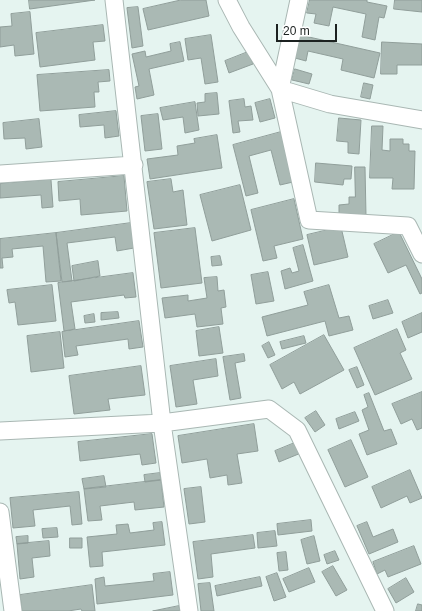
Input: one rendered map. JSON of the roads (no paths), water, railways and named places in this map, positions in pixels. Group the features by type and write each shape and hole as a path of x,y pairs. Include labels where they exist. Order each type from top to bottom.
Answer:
{"street":[{"path":"114,0 162,422 189,611"},
{"path":"227,0 241,27 280,89 309,220 408,226 422,254"},
{"path":"280,89 299,0"},
{"path":"280,89 330,104 422,120"},
{"path":"0,174 134,166"},
{"path":"0,431 162,422 269,409 297,430 385,611"},
{"path":"0,512 13,611"}]}
